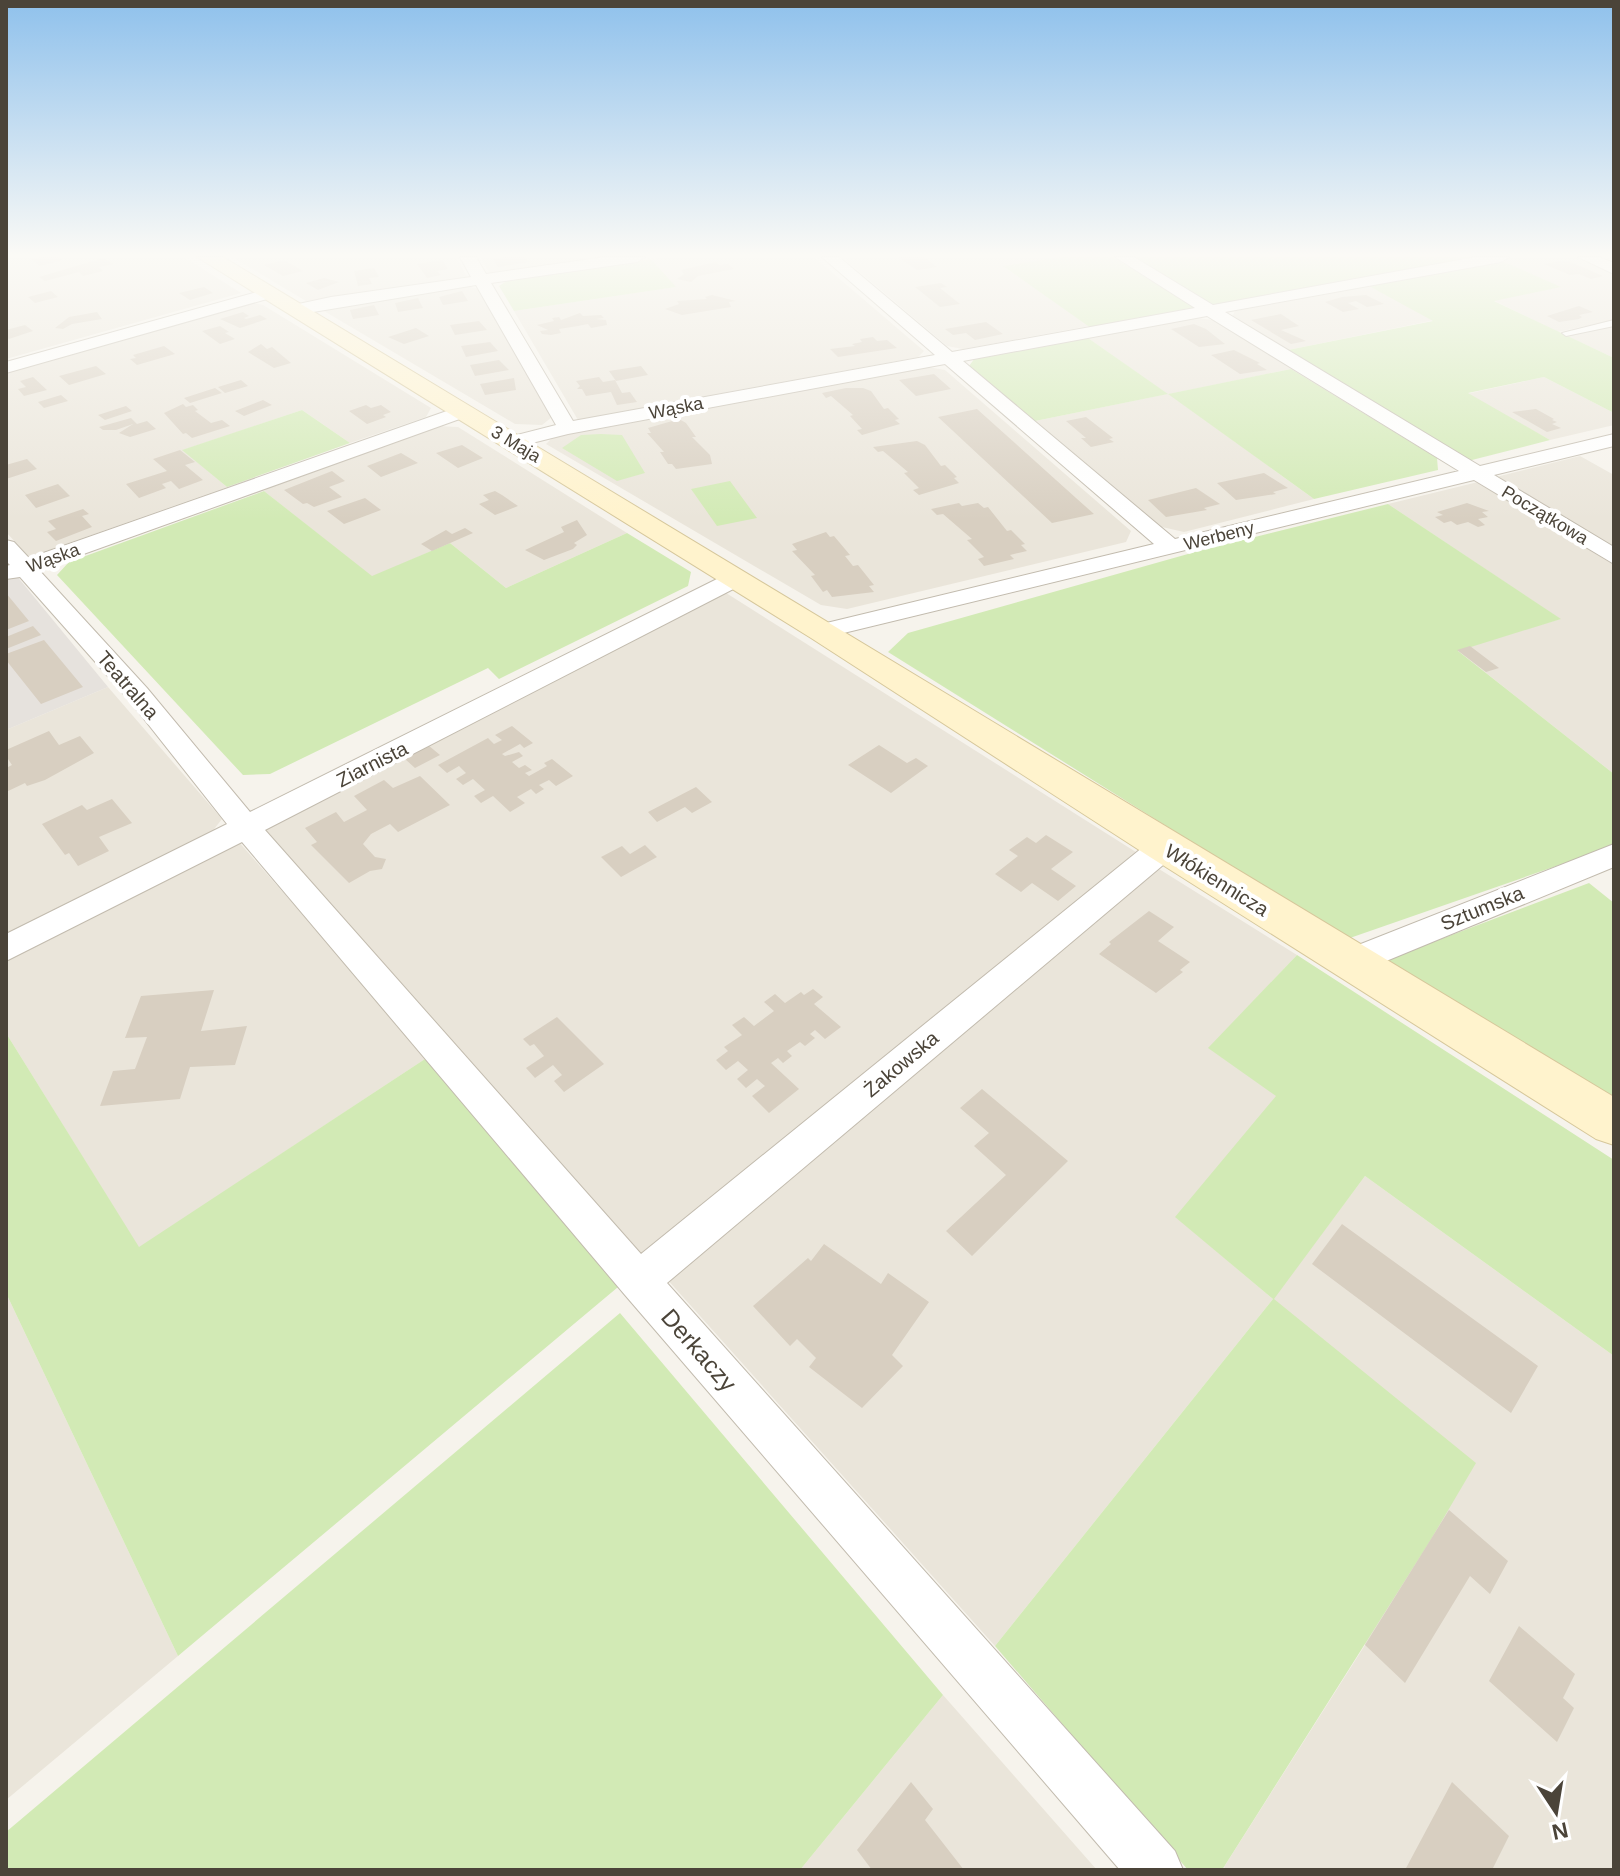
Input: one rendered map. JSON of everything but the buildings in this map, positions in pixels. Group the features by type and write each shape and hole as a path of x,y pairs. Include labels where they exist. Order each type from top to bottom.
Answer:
{"street":[{"path":"6,368 89,345"},
{"name":"3 Maja","path":"351,345 823,631"},
{"path":"519,345 567,428"},
{"path":"932,345 1172,548"},
{"name":"Wąska","path":"512,442 567,428 1016,345"},
{"name":"Początkowa","path":"1266,345 1614,557"},
{"name":"Wąska","path":"16,571 461,412"},
{"name":"Werbeny","path":"823,631 1614,440"},
{"name":"Teatralna","path":"6,547 16,571 138,694 246,827"},
{"name":"Ziarnista","path":"6,949 737,578"},
{"name":"Włókiennicza","path":"823,631 1164,847 1614,1123"},
{"name":"Derkaczy","path":"246,827 1156,1870"},
{"name":"Żakowska","path":"639,1281 1164,847"},
{"name":"Sztumska","path":"1350,962 1614,855"}],"shaded area":[{"path":"6,345 57,345 6,359"},
{"path":"102,345 328,345 431,408 426,417 350,443 302,410 183,450 227,487 29,557 6,532 6,372"},
{"path":"381,345 511,345 552,417 542,425 515,424"},
{"path":"534,345 916,345 924,351 918,357 578,420"},
{"path":"945,345 987,345 963,349"},
{"path":"1097,345 1252,345 1291,369 1169,394 1314,499 1184,532 1162,527 1035,421 1167,394"},
{"path":"1279,345 1315,345 1288,350"},
{"path":"1585,345 1614,345 1614,358"},
{"path":"928,367 945,370 1131,531 1126,542 847,609 821,605 546,444 554,436"},
{"path":"1544,377 1614,413 1614,425 1550,440 1466,394"},
{"path":"437,426 458,427 627,533 506,588 450,543 372,577 264,491 274,484"},
{"path":"1580,456 1614,475 1614,549 1496,477"},
{"path":"1478,482 1614,565 1614,774 1457,650 1560,619 1388,504"},
{"path":"16,575 108,687 6,730 6,579"},
{"path":"723,591 1139,854 646,1259 262,829"},
{"path":"108,687 222,819 211,833 6,937 6,730"},
{"path":"238,841 428,1057 139,1248 6,1033 6,959"},
{"path":"1159,869 1297,955 1209,1048 1277,1096 1176,1217 1273,1299 995,1646 666,1278"},
{"path":"1365,1176 1614,1356 1614,1870 1227,1870 1224,1867 1365,1645 1273,1299"},
{"path":"6,1293 178,1656 6,1800"},
{"path":"943,1695 1097,1870 800,1870"}],"green space":[{"path":"1051,345 1097,345 1168,394 1035,421 969,366 975,358"},
{"path":"1315,345 1586,345 1614,358 1614,413 1544,377 1468,393 1550,440 1468,461 1288,350"},
{"path":"1291,369 1437,458 1438,470 1314,499 1168,394"},
{"path":"302,410 350,443 227,487 182,450"},
{"path":"581,435 622,435 645,473 617,481 562,448"},
{"path":"730,481 757,518 717,526 691,489"},
{"path":"264,491 372,576 450,543 506,588 627,533 691,572 688,586 499,679 488,668 270,774 243,775 57,575 69,562"},
{"path":"1388,504 1561,619 1458,651 1614,774 1614,846 1347,939 888,652 908,633 1195,552"},
{"path":"1589,883 1614,903 1614,1105 1383,961"},
{"path":"1297,955 1614,1160 1614,1356 1365,1176 1274,1299 1476,1463 1222,1870 1188,1870 995,1646 1273,1299 1175,1217 1276,1096 1208,1048"},
{"path":"6,1033 139,1247 428,1057 624,1282 178,1656 6,1293"},
{"path":"620,1313 943,1695 800,1870 6,1870 6,1832"}]}
